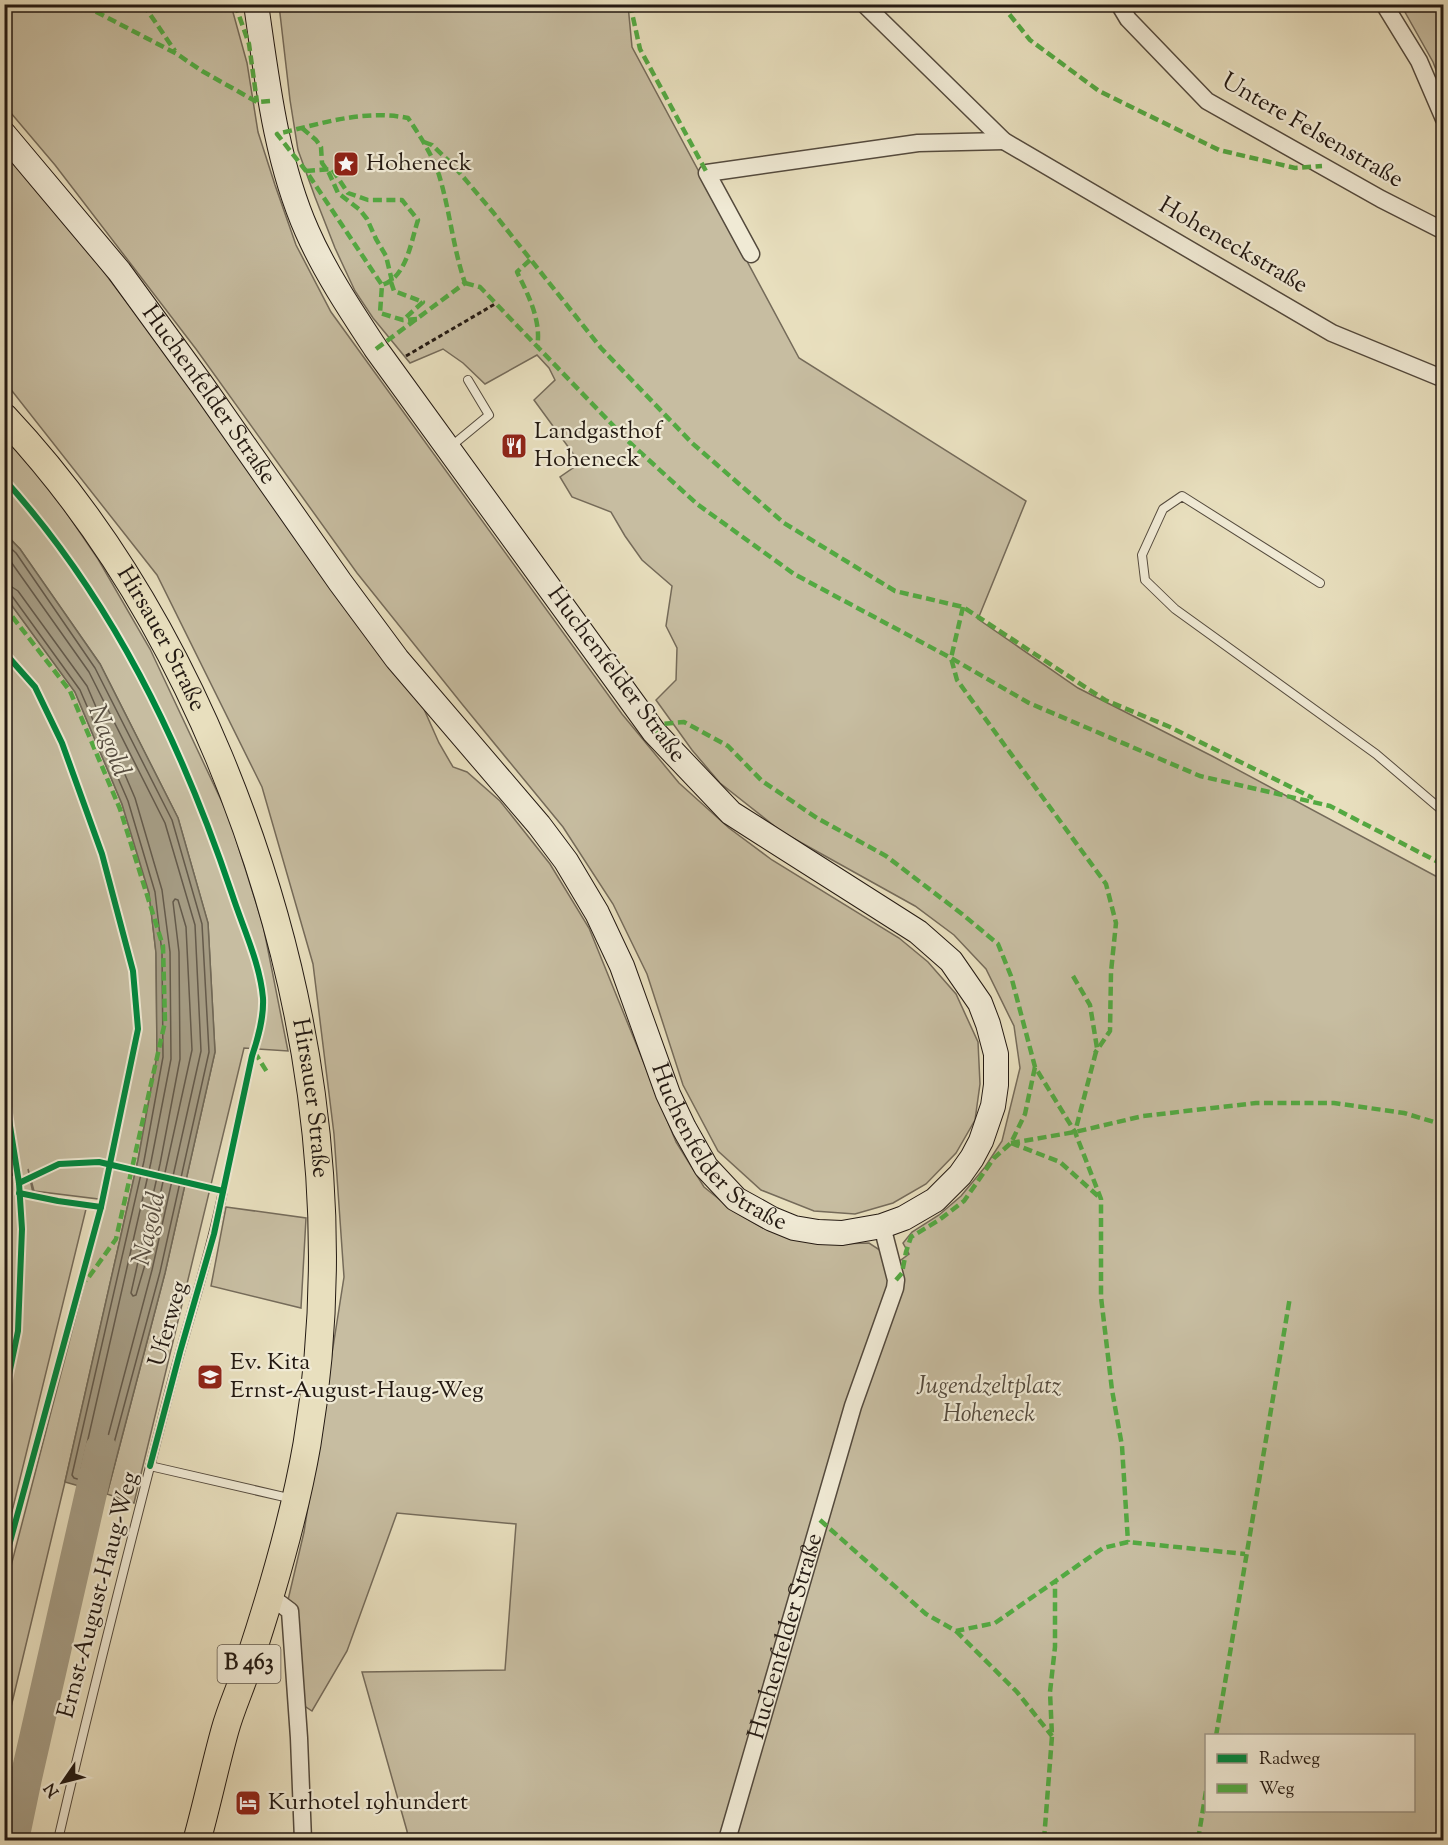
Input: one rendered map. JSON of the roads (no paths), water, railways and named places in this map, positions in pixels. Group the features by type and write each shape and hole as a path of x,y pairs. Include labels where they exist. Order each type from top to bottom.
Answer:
{"main road":[{"name":"Huchenfelder Straße","path":"4,134 119,271 397,659 539,825 566,861 597,914 622,966 668,1094 706,1167 736,1199 794,1228 842,1233 882,1226 904,1218 941,1194 960,1175 981,1142 993,1106 996,1054 980,1003 951,961 918,932 731,813 686,767 654,732 448,448 347,305 307,230 289,180 277,134 256,4"},
{"name":"Hirsauer Straße","path":"4,417 47,465 88,518 136,590 169,649 207,728 236,798 280,932 294,989 315,1126 322,1220 321,1312 307,1446 296,1500 270,1596 226,1728 197,1840"}],"street":[{"name":"Hoheneckstraße","path":"864,4 1004,141 1332,333 1443,379"},
{"name":"Untere Felsenstraße","path":"1119,4 1128,19 1207,101 1381,200 1443,231"},
{"path":"1384,4 1419,61 1443,119"},
{"path":"751,254 707,173 918,143 1004,141"},
{"name":"Huchenfelder Straße","path":"726,1840 853,1406 895,1288 896,1280 882,1226"},
{"path":"270,1596 290,1611 303,1840"}],"lane":[{"path":"448,448 489,415 468,380"},
{"path":"1320,583 1182,496 1163,510 1142,555 1145,580 1175,609 1376,754 1443,812"},
{"name":"Uferweg","path":"150,1466 214,1234 219,1190"},
{"name":"Ernst-August-Haug-Weg","path":"58,1840 102,1653 150,1466 296,1500"}],"water":[{"path":"4,533 20,549 100,664 178,818 208,923 215,1052 165,1273 107,1494 65,1482 138,1160 157,1056 156,953 149,893 122,804 75,692 5,596"}],"waterway":[{"name":"Nagold","path":"13,1840 101,1449"}],"place":[{"name":"Hoheneck","path":"346,164"},
{"name":"Landgasthof Hoheneck","path":"514,446"},
{"name":"Ev. Kita Ernst-August-Haug-Weg","path":"210,1377"},
{"name":"Kurhotel 19hundert","path":"248,1803"}],"park label":[{"name":"Jugendzeltplatz Hoheneck","path":"989,1401"}]}
